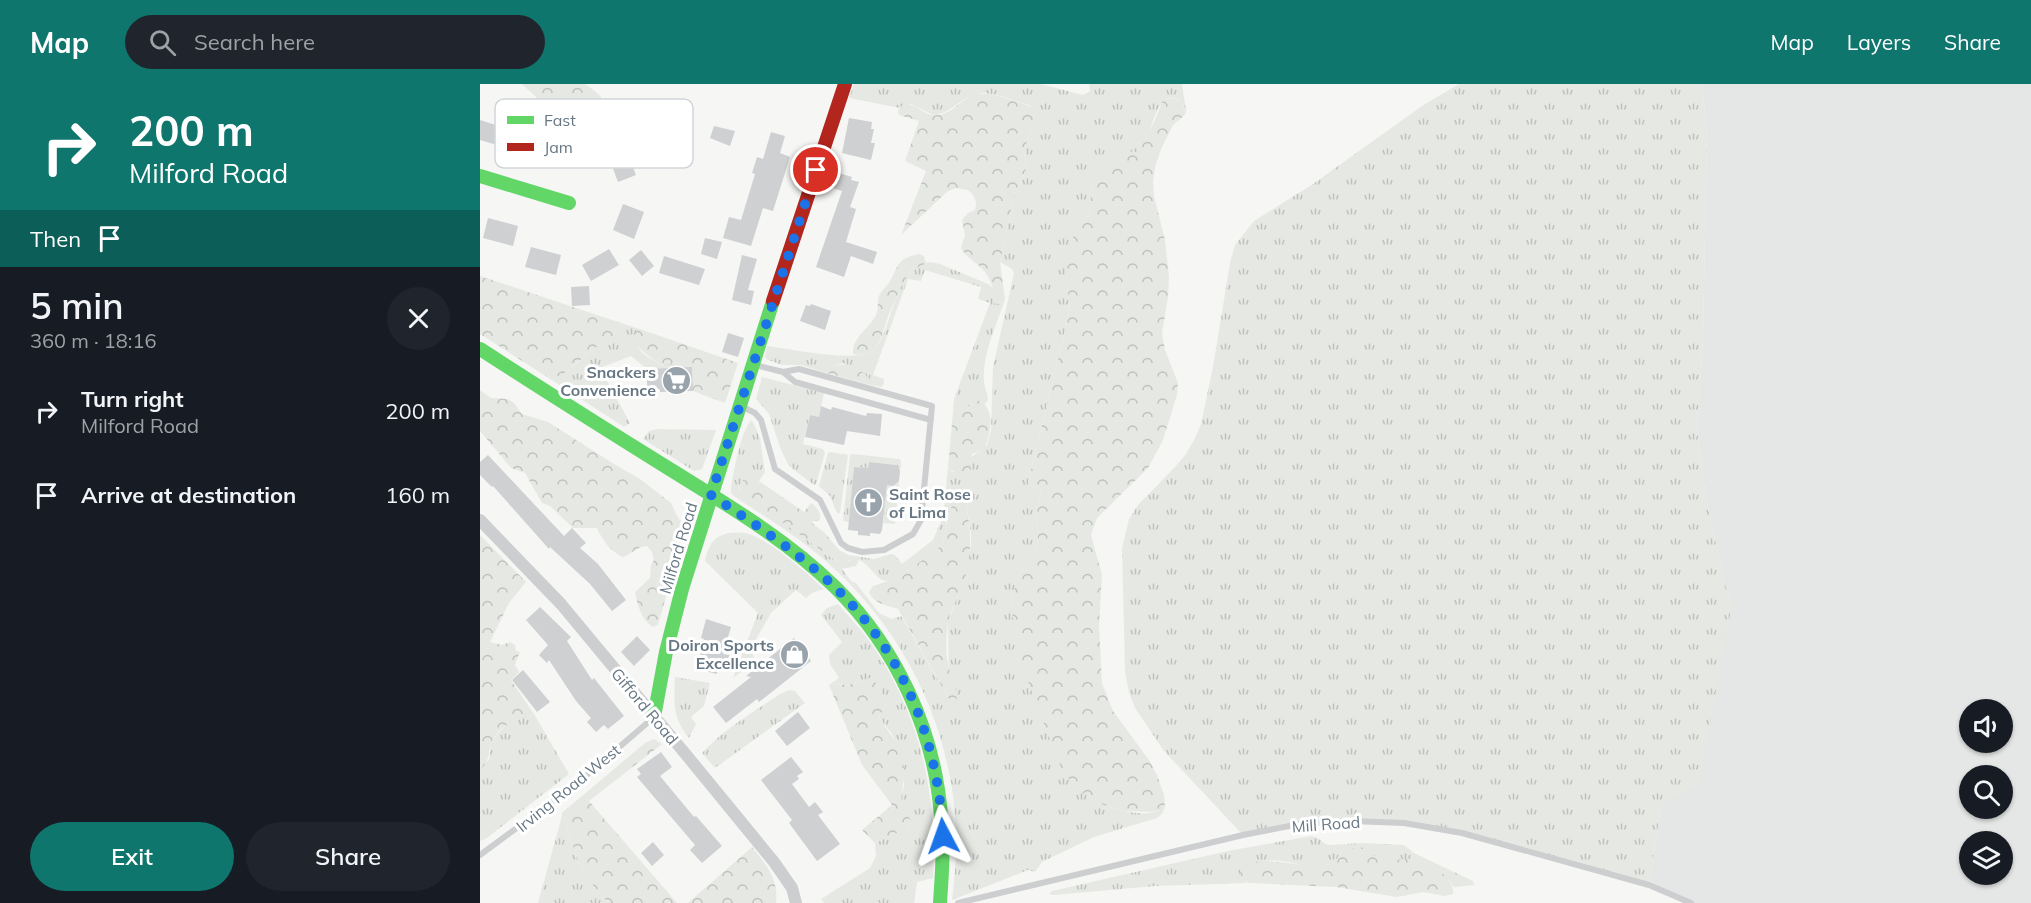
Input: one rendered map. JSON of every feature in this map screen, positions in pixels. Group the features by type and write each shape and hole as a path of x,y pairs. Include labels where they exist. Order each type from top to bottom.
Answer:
{"street":[{"name":"Milford Road","path":"654,717 661,671 711,495 845,84"},
{"path":"480,176 569,203"},
{"path":"480,349 711,495 795,553 826,579 876,634 914,702 932,754 942,812 940,903"},
{"name":"Gifford Road","path":"480,520 561,604 772,860 792,888 796,903"}],"lane":[{"path":"739,405 755,413 761,420 777,471 820,500 841,543 848,548 860,552 887,549 910,536 918,528 921,520 932,406 799,369 783,372 752,365"},
{"path":"783,372 795,382 931,420"},
{"path":"858,400 861,386"},
{"name":"Irving Road West","path":"480,855 575,785 654,717"},
{"name":"Mill Road","path":"958,903 1243,835 1300,824 1352,821 1404,823 1462,833 1639,882 1691,903"}],"shaded area":[{"path":"1702,84 2031,84 2031,903 1691,903 1649,885 1661,806 1732,604 1725,585 1706,499 1697,430 1703,339 1707,135"}],"green space":[{"path":"522,84 585,84 602,99 537,99"},
{"path":"854,84 1041,84 1083,95 1090,91 1089,84 1182,84 1186,111 1178,100 1166,99 1158,110 1145,141 1137,153 1092,181 1089,216 1065,277 1069,298 1068,318 1028,483 1041,492 1036,513 1037,548 1017,576 1011,606 1104,805 1143,813 1151,813 1165,807 1157,818 1094,837 1042,862 1035,872 1028,870 952,900 956,846 954,806 948,766 923,691 882,622 857,591 828,563 795,537 735,497 731,493 731,487 741,440 752,420 760,438 765,472 759,481 743,481 738,487 740,491 832,558 839,562 850,561 848,555 874,559 891,554 895,555 902,564 933,540 943,517 948,468 952,472 969,470 970,458 987,445 991,430 993,367 1014,273 1012,269 1000,262 1014,196 1026,169 1025,148 1036,111 1027,104 984,93 968,97 944,112 933,115 911,104 900,108 849,98","holes":["964,491 971,533 965,575 948,622 949,699 901,616 892,619 879,613 842,569 856,566 859,560 881,579 886,581 900,577 941,546 947,527 946,520 953,505"]},
{"path":"1459,84 1702,84 1707,135 1703,339 1697,430 1706,499 1725,585 1732,604 1699,783 1661,806 1649,885 1429,826 1325,822 1243,835 1164,751 1135,708 1129,693 1125,671 1122,548 1129,519 1138,505 1186,454 1201,424 1235,245 1254,221 1313,184 1422,106"},
{"path":"975,94 992,94 1033,107 1036,111 1025,148 1026,169 1014,196 1000,262 1005,299 998,305 994,303 992,287 986,273 961,248 965,235 962,220 976,207 975,199 968,190 956,188 948,191 901,235 926,171 905,161 919,121 899,115 898,110 903,105 912,105 929,114 939,115 950,111"},
{"path":"1174,98 1181,102 1186,111 1185,115 1173,125 1162,147 1153,181 1154,196 1165,240 1169,277 1162,333 1165,350 1178,383 1177,395 1163,440 1148,468 1097,518 1091,535 1102,575 1099,625 1102,683 1113,711 1149,760 1164,795 1165,807 1161,810 1124,811 1104,805 1077,790 1061,768 1021,663 1011,606 1017,575 1037,548 1036,513 1041,492 1028,483 1068,318 1069,298 1065,278 1076,223 1089,216 1092,181 1120,151 1138,152 1162,102"},
{"path":"919,254 924,256 926,263 911,271 906,278 878,344 868,353 853,354 855,343 876,315 880,294 898,266 903,260"},
{"path":"930,262 988,284 994,289 994,301 998,305 1004,302 985,361 984,384 988,400 985,404 981,401 971,404 967,409 953,412 954,399 990,303 978,299 981,287 925,270 921,281 908,279 873,375 884,379 881,387 866,384 869,379 867,374 844,363 833,366 827,363 820,368 820,371 801,365 782,365 766,359 767,346 848,356 868,353 877,346 883,335 906,277 916,267"},
{"path":"480,276 627,325 562,375 555,377 544,375 480,334"},
{"path":"627,325 637,328 636,342 641,351 661,365 676,362 684,368 647,369 631,356 600,368 630,423 624,427 544,375 553,375 568,370"},
{"path":"637,328 738,363 725,403 693,391 692,368 684,368 676,362 661,365 640,349 634,343"},
{"path":"825,362 833,366 846,364 867,374 869,381 866,384 820,371 820,365"},
{"path":"762,377 824,393 819,417 810,415 803,444 823,449 825,453 814,485 788,464 769,414 756,399"},
{"path":"480,390 491,398 508,399 522,414 548,422 640,479 671,503 683,524 684,533 658,625 653,627 646,621 635,592 650,578 651,565 654,560 652,552 647,546 643,546 622,557 607,544 597,528 573,528 550,506 542,503 525,473 511,468 480,431"},
{"path":"974,401 981,401 989,411 990,429 985,448 972,454 968,473 960,476 948,468 953,412 958,409 967,409"},
{"path":"657,429 716,430 702,469 694,471 643,439 649,431"},
{"path":"830,452 848,455 840,513 837,513 830,496 819,486"},
{"path":"850,455 901,461 900,471 896,465 869,462 868,468 854,467 849,522 843,521"},
{"path":"750,479 759,481 804,512 811,503 817,508 820,520 812,523 824,532 839,550 850,556 848,563 845,565 832,558 743,494 738,487 743,481"},
{"path":"899,481 895,524 883,523 887,485 893,486"},
{"path":"964,491 970,532 970,551 964,581 950,616 946,639 948,664 957,695 955,704 949,699 898,609 877,602 869,592 873,586 900,577 941,546 947,527 947,513 953,505 951,496 953,493"},
{"path":"729,533 747,533 761,539 790,559 824,589 806,598 796,590 771,613 751,648 755,662 733,678 758,613 705,561 712,542"},
{"path":"480,535 526,582 509,603 490,642 502,645 510,642 515,645 516,651 520,652 515,665 519,672 511,680 534,714 514,721 498,732 491,744 487,761 480,770"},
{"path":"838,604 869,640 890,673 914,729 922,757 932,816 933,878 917,882 914,903 824,903 821,899 870,868 876,856 875,843 908,828 909,824 909,818 901,802 904,783 896,745 892,734 879,717 887,703 873,677 854,684 829,685 839,678 830,664 829,655 842,642 821,615 827,608"},
{"path":"675,677 710,683 704,706 691,717 696,724 689,738 677,717"},
{"path":"873,677 887,703 879,717 901,754 904,771 902,805 911,820 908,828 875,843 862,830 892,805 862,765 829,685 854,684"},
{"path":"790,690 795,691 805,703 715,768 702,753 740,720"},
{"path":"534,714 569,774 487,838 480,841 480,770 489,759 491,744 506,725 520,717"},
{"path":"654,739 662,744 589,801 677,903 609,903 592,883 579,862 563,812 645,743"},
{"path":"563,812 579,862 592,883 609,903 538,903"},
{"path":"1311,836 1330,845 1363,843 1404,845 1414,853 1473,881 1474,885 1454,887 1449,880 1432,867 1384,862 1342,851 1333,864 1321,868 1277,861 1254,863 1243,868 1245,882 1249,883 1155,886 1049,894 1052,891 1228,851"},
{"path":"752,847 767,866 773,880 776,903 688,903"},
{"path":"1360,847 1369,850 1379,861 1409,859 1426,863 1445,876 1453,888 1453,894 1444,896 1424,892 1397,897 1336,887 1249,883 1240,878 1243,868 1251,863 1264,861 1309,866 1330,865 1342,851"}],"building":[{"path":"849,118 872,122 871,129 874,129 871,143 875,143 871,160 842,153"},
{"path":"480,120 495,125 495,144 480,140"},
{"path":"714,126 735,131 730,146 710,138"},
{"path":"771,132 785,136 780,153 790,157 773,211 763,208 751,246 723,238 729,217 741,220 755,174 752,173 757,157 763,159"},
{"path":"613,168 633,168 636,175 618,182"},
{"path":"835,172 852,177 851,180 859,182 850,207 856,209 846,242 877,252 873,264 851,256 844,277 816,267 842,191 830,187"},
{"path":"623,204 644,212 634,239 613,230"},
{"path":"488,218 518,226 513,246 483,238"},
{"path":"705,238 722,242 717,259 701,254"},
{"path":"531,247 561,255 556,275 525,267"},
{"path":"609,249 619,265 591,281 582,265"},
{"path":"641,250 654,266 642,276 629,260"},
{"path":"742,255 757,259 748,290 754,291 751,305 732,300"},
{"path":"664,256 705,269 699,285 659,273"},
{"path":"589,286 590,305 572,306 571,287"},
{"path":"811,304 831,311 825,330 800,321 806,305"},
{"path":"728,333 744,338 738,357 722,352"},
{"path":"692,367 693,391 660,392 660,389 647,389 647,369"},
{"path":"821,406 866,416 867,413 882,414 880,436 847,431 844,445 805,437 810,415 819,417"},
{"path":"488,455 564,536 572,528 586,543 580,548 598,564 626,600 612,611 590,584 550,547 549,549 493,486 480,475 480,462"},
{"name":"Saint Rose of Lima","path":"869,462 896,465 900,471 899,481 893,486 887,485 882,530 880,534 870,533 870,536 858,535 858,531 848,530 854,467 868,468"},
{"path":"540,607 571,637 567,641 592,680 594,678 624,716 608,729 604,725 596,732 587,722 591,718 576,701 549,660 547,663 539,655 548,645 526,620"},
{"path":"706,619 731,627 723,654 734,656 730,672 717,669 717,674 697,669"},
{"path":"637,636 650,650 634,666 621,652"},
{"path":"794,638 811,661 759,702 757,699 726,723 713,707 751,677 746,676"},
{"path":"523,670 550,702 537,712 512,680"},
{"path":"798,712 810,728 787,746 775,731"},
{"path":"661,752 672,767 660,776 722,846 702,863 690,850 695,845 637,777 641,774 637,769"},
{"path":"791,757 803,772 792,784 809,807 815,802 823,812 818,815 840,844 817,861 789,823 792,820 761,780"},
{"path":"653,842 664,855 652,866 641,853"}],"traffic: fast":[{"path":"480,176 569,203"},
{"path":"654,717 666,652 682,589 773,301"},
{"path":"480,349 755,523 816,570 857,611 894,663 909,692 930,753 937,785 942,828 940,903"}],"traffic: jam":[{"path":"773,301 845,84"}],"place":[{"name":"Snackers Convenience","path":"677,381"},
{"name":"Saint Rose of Lima","path":"868,503"},
{"name":"Doiron Sports Excellence","path":"795,654"}],"route":[{"path":"816,170 711,495 806,562 847,600 876,634 899,671 914,702 928,740 937,776 943,836"}]}
